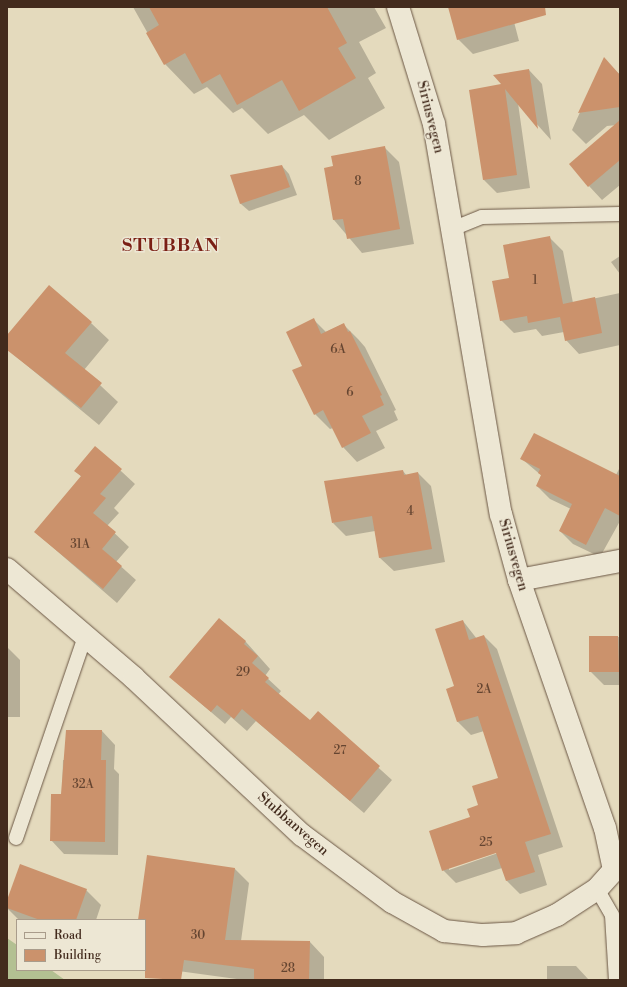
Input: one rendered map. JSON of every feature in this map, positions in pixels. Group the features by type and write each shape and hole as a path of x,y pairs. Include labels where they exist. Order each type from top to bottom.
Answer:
{"street":[{"name":"Siriusvegen","path":"398,7 434,124 501,514 519,580 605,828 617,871"},
{"path":"519,580 620,562"},
{"name":"Stubbanvegen","path":"7,569 85,636 302,835 392,902 444,931 483,935 516,933 557,915 597,889 617,871"}],"lane":[{"path":"452,229 482,217 620,214"},
{"path":"16,838 85,636"},
{"path":"597,889 612,915 616,980"}],"green space":[{"path":"7,938 16,944 16,971 52,971 65,980 7,980"}],"building":[{"path":"149,7 327,7 347,43 338,48 356,78 299,111 282,80 237,105 220,74 202,84 185,53 164,65 146,33 159,25"},
{"path":"448,7 545,7 546,15 457,40"},
{"path":"604,57 620,75 620,107 578,113"},
{"path":"529,69 538,129 505,89 517,175 483,180 469,90 501,84 493,75"},
{"path":"620,120 620,160 588,187 569,164"},
{"path":"385,146 400,229 347,239 343,219 333,220 324,168 333,166 331,156"},
{"path":"282,165 290,187 240,204 230,175"},
{"path":"550,236 563,304 595,297 602,333 565,341 560,317 528,323 527,316 500,321 492,281 509,278 503,245"},
{"path":"49,285 92,322 65,353 102,383 81,408 7,350 7,335"},
{"path":"314,318 321,334 344,323 348,332 350,331 382,395 380,396 384,405 362,416 371,433 342,448 323,410 314,415 292,370 302,366 286,332"},
{"path":"534,433 620,476 620,516 605,508 586,545 559,531 572,504 536,486 541,475 538,473 540,469 520,459"},
{"path":"95,446 122,469 100,494 106,498 93,513 116,532 102,549 122,566 103,589 34,532 81,476 74,471"},
{"path":"403,470 404,475 418,472 432,549 379,558 372,516 332,523 324,481"},
{"path":"219,618 246,641 244,644 258,656 252,663 269,678 265,682 310,720 318,711 380,766 350,801 242,709 234,719 217,705 211,712 169,677"},
{"path":"463,620 469,640 484,635 551,834 525,842 535,872 506,881 496,853 442,871 429,831 470,817 467,809 478,805 472,786 498,778 478,716 457,722 446,689 454,686 435,629"},
{"path":"589,636 618,636 619,672 589,672"},
{"path":"66,730 102,730 101,760 106,760 105,842 50,841 51,794 61,794"},
{"path":"147,855 235,868 225,940 310,941 309,980 254,980 254,969 184,960 181,980 145,978 146,919 138,919"},
{"path":"20,864 87,889 76,919 37,919 7,908 7,900"}],"district":[{"name":"STUBBAN","path":"171,246"}]}
